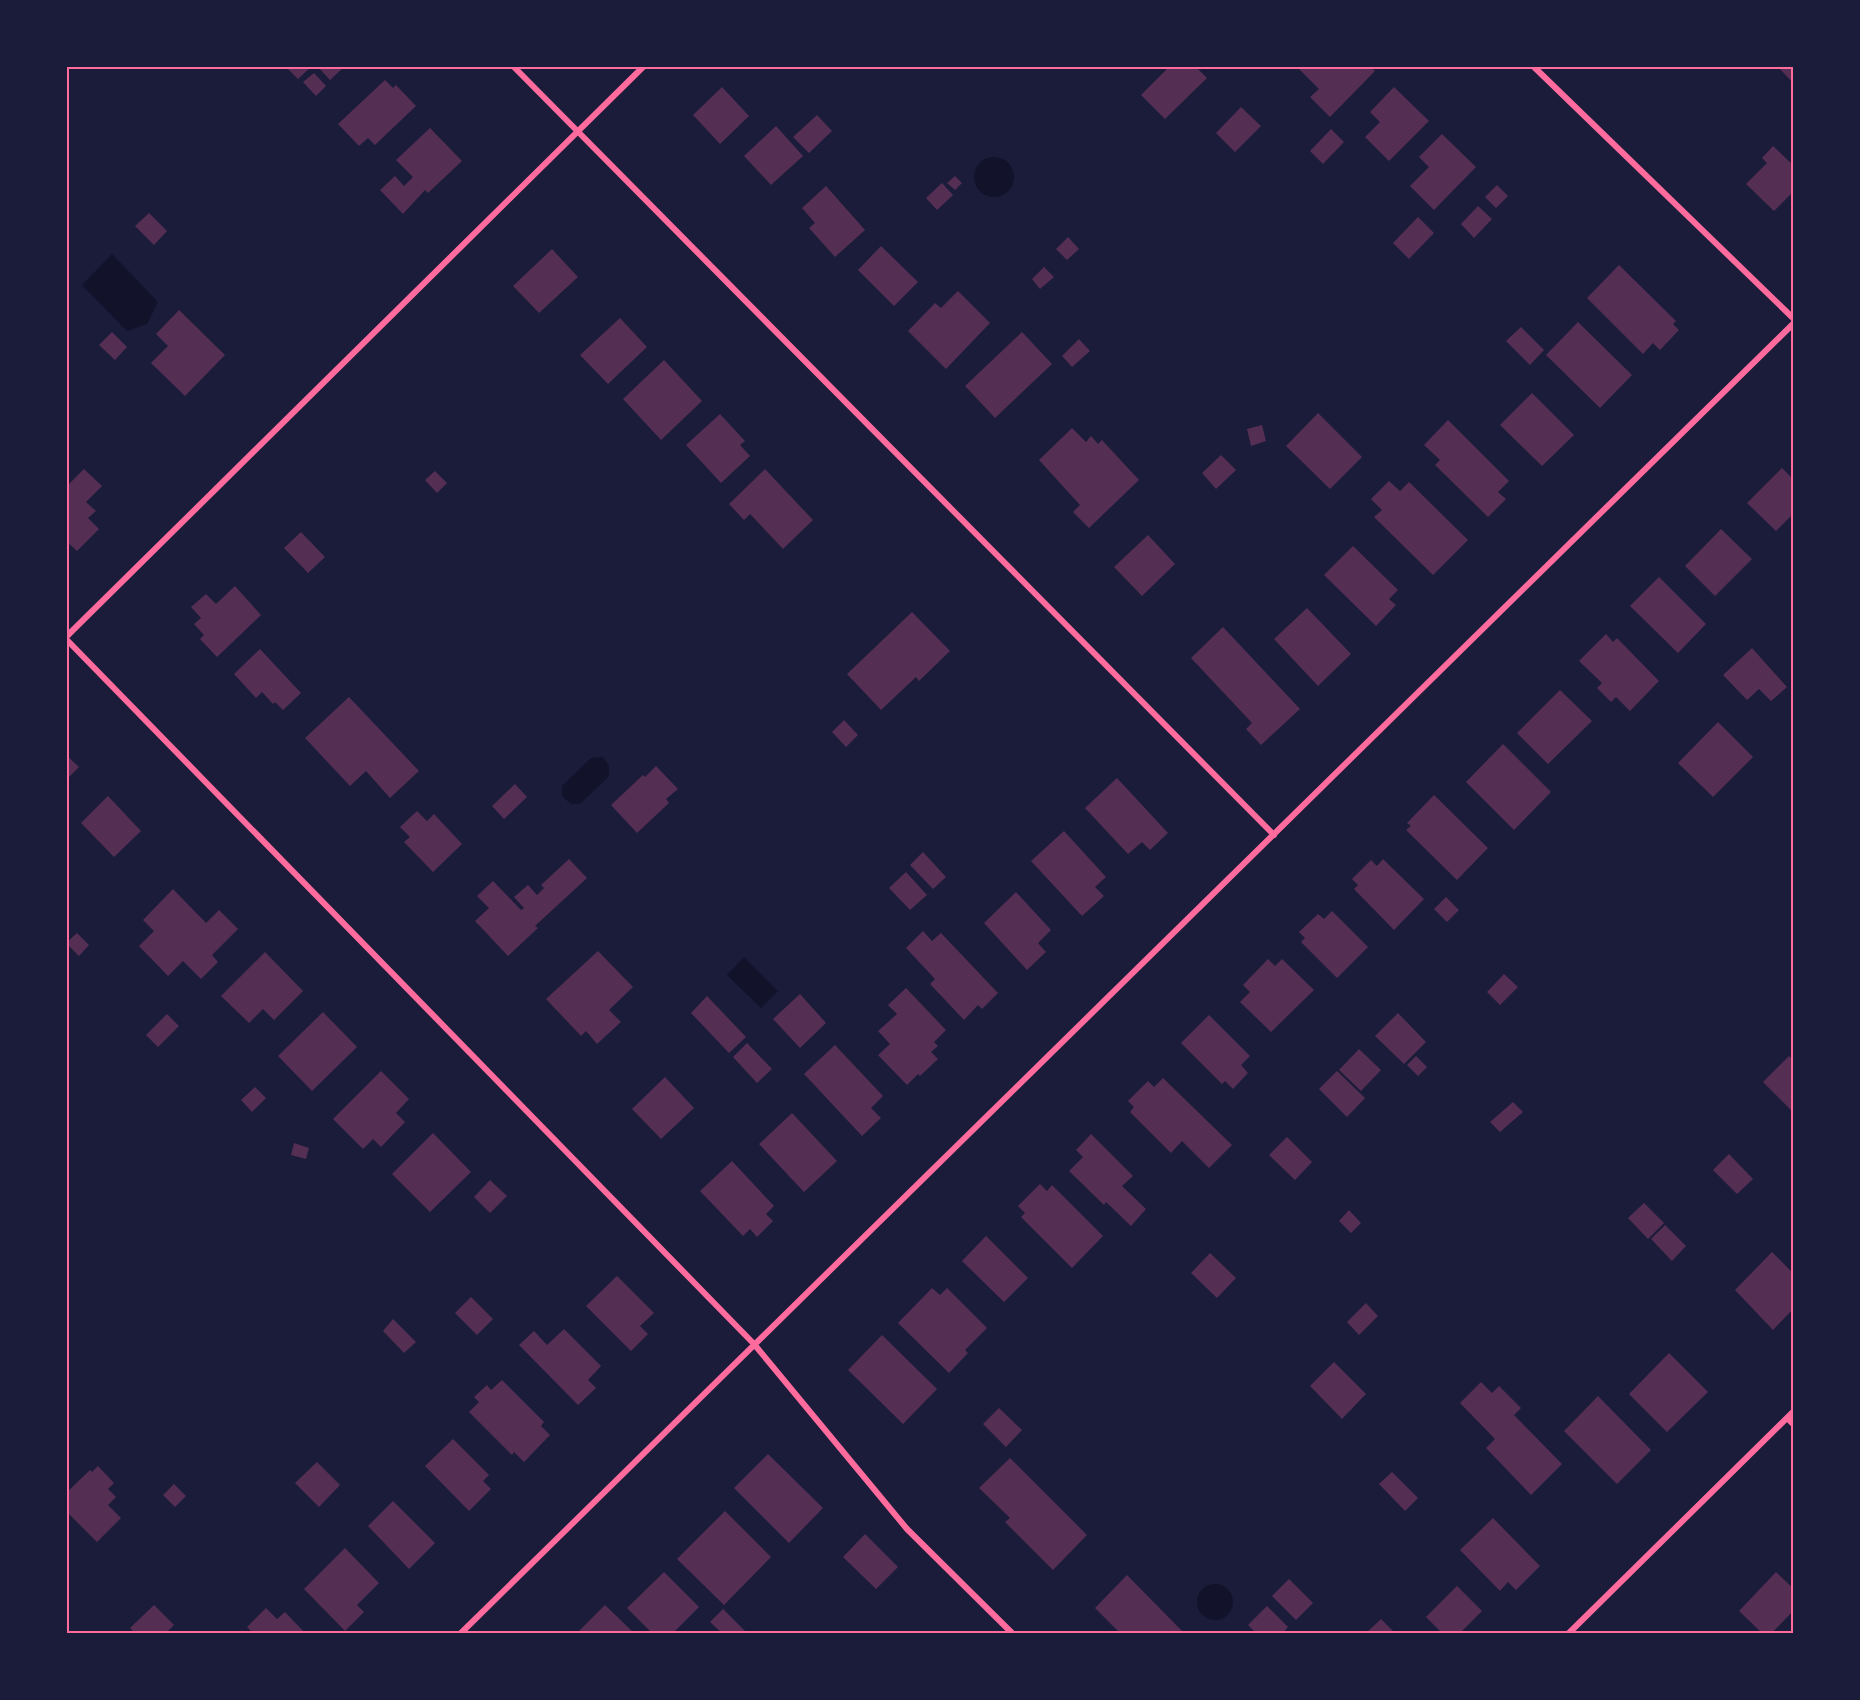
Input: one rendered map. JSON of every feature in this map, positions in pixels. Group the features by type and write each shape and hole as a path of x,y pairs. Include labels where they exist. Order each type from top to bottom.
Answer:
{"street":[{"path":"513,66 1274,835"},
{"path":"644,66 66,638 754,1344 907,1529 1012,1634"},
{"path":"460,1634 1794,321 1533,66"},
{"path":"1568,1634 1794,1411"},
{"path":"1787,1418 1794,1425"}],"shaded area":[{"path":"994,157 1008,163 1014,177 1008,191 994,197 980,191 974,177 980,163"},
{"path":"112,254 158,302 147,324 127,331 82,285"},
{"path":"603,757 609,766 609,776 580,804 571,804 562,796 562,786 591,758"},
{"path":"744,957 778,991 761,1008 727,975"},
{"path":"1215,1584 1228,1589 1233,1602 1228,1615 1215,1620 1202,1615 1197,1602 1202,1589"}],"building":[{"path":"285,66 312,66 298,79"},
{"path":"317,66 345,66 330,80"},
{"path":"1170,66 1195,66 1207,78 1165,119 1141,95"},
{"path":"1300,66 1370,66 1375,71 1330,117 1310,97 1319,89 1298,68"},
{"path":"1777,66 1794,66 1794,84"},
{"path":"314,73 326,86 316,96 303,82"},
{"path":"385,80 393,88 396,85 416,106 375,145 368,138 359,146 338,124"},
{"path":"722,87 749,116 720,144 693,115"},
{"path":"1394,87 1429,121 1389,161 1365,137 1380,122 1370,112"},
{"path":"1241,107 1261,126 1235,152 1216,133"},
{"path":"817,115 832,131 809,153 793,137"},
{"path":"776,126 803,156 771,185 744,156"},
{"path":"430,128 462,161 428,193 425,190 403,214 380,190 395,176 404,186 413,177 396,160"},
{"path":"1331,129 1344,142 1323,164 1310,151"},
{"path":"1442,134 1476,167 1434,210 1410,186 1429,167 1419,157"},
{"path":"1773,146 1794,166 1794,191 1774,211 1746,184 1767,163 1762,158"},
{"path":"955,176 962,183 955,190 947,183"},
{"path":"942,183 953,195 937,210 926,198"},
{"path":"1497,185 1508,196 1496,208 1485,197"},
{"path":"826,186 865,230 835,257 809,228 815,223 802,208"},
{"path":"1478,206 1492,219 1474,238 1461,224"},
{"path":"149,213 167,231 154,245 135,226"},
{"path":"1418,217 1434,233 1409,259 1393,243"},
{"path":"1068,237 1079,249 1067,260 1056,249"},
{"path":"881,246 918,282 894,306 858,270"},
{"path":"552,249 578,277 539,313 513,286"},
{"path":"1619,265 1676,321 1673,324 1679,330 1660,350 1653,343 1643,354 1587,298"},
{"path":"1044,267 1054,277 1040,289 1032,279"},
{"path":"958,291 990,323 946,369 908,331 935,303 941,308"},
{"path":"179,310 225,355 185,396 151,363 168,346 156,334"},
{"path":"620,318 647,347 608,384 580,355"},
{"path":"1578,322 1632,375 1600,408 1546,355"},
{"path":"1521,327 1544,350 1530,365 1506,341"},
{"path":"112,332 127,347 115,360 99,345"},
{"path":"1022,332 1052,364 995,418 965,386"},
{"path":"1079,339 1090,351 1072,367 1062,356"},
{"path":"664,360 702,401 661,440 623,399"},
{"path":"1532,393 1574,435 1542,466 1500,425"},
{"path":"1318,413 1362,457 1330,489 1286,446"},
{"path":"720,414 745,441 740,445 750,456 721,483 686,445"},
{"path":"1448,420 1509,481 1498,492 1506,499 1488,517 1435,465 1440,460 1424,445"},
{"path":"1262,425 1266,441 1251,446 1247,429"},
{"path":"1072,428 1086,442 1091,436 1098,444 1102,440 1139,480 1089,528 1073,512 1080,505 1039,460"},
{"path":"1221,455 1236,470 1216,489 1202,473"},
{"path":"1782,468 1794,480 1794,513 1776,531 1747,503"},
{"path":"84,469 102,486 86,502 96,511 88,518 99,529 77,551 66,541 66,487"},
{"path":"765,469 813,520 783,549 750,514 744,520 729,504"},
{"path":"435,471 447,483 437,493 425,480"},
{"path":"1389,481 1400,491 1409,482 1468,540 1433,575 1374,517 1382,510 1371,499"},
{"path":"1721,529 1752,559 1715,596 1685,566"},
{"path":"301,532 325,557 308,573 284,548"},
{"path":"1148,535 1175,564 1142,596 1114,567"},
{"path":"1353,546 1398,590 1389,599 1396,605 1376,626 1324,575"},
{"path":"1659,577 1706,624 1678,653 1630,606"},
{"path":"235,586 261,615 217,657 200,639 204,635 194,624 201,618 191,607 206,594 216,604"},
{"path":"1307,608 1351,654 1318,686 1274,639"},
{"path":"912,612 950,651 919,681 916,677 881,710 847,674"},
{"path":"1223,627 1300,709 1261,745 1246,729 1252,723 1191,658"},
{"path":"1606,634 1613,642 1617,638 1659,681 1630,711 1616,697 1611,702 1597,688 1602,683 1579,661"},
{"path":"1752,648 1787,687 1771,701 1759,689 1747,700 1723,675"},
{"path":"260,649 301,693 283,710 275,702 273,704 262,692 256,698 234,674"},
{"path":"1560,690 1592,721 1548,764 1517,733"},
{"path":"349,697 419,771 390,798 366,771 350,786 305,738"},
{"path":"844,720 858,735 846,747 832,732"},
{"path":"1718,722 1753,757 1713,797 1678,763"},
{"path":"1503,744 1551,792 1514,830 1466,782"},
{"path":"66,755 79,767 66,780"},
{"path":"656,766 678,789 666,799 669,803 637,833 611,805"},
{"path":"1117,778 1168,833 1150,850 1142,842 1128,854 1085,808"},
{"path":"515,784 527,797 504,819 492,806"},
{"path":"1434,795 1488,848 1457,880 1406,830 1411,826 1407,823"},
{"path":"108,796 141,831 114,857 81,823"},
{"path":"417,811 427,821 434,814 462,844 433,872 404,842 410,837 400,827"},
{"path":"1064,831 1106,877 1095,887 1104,896 1082,916 1031,861"},
{"path":"923,852 946,877 933,889 910,865"},
{"path":"569,859 587,878 535,926 538,928 508,956 475,921 489,908 477,896 493,881 521,910 524,908 514,897 528,885 537,895 544,888 541,885"},
{"path":"1383,859 1424,899 1394,930 1354,889 1358,885 1352,879 1371,860 1377,866"},
{"path":"906,872 927,895 910,910 889,888"},
{"path":"173,889 206,923 219,910 238,929 212,955 218,962 201,979 183,961 168,976 139,946 154,931 143,920"},
{"path":"1016,892 1051,930 1038,943 1046,952 1027,970 984,923"},
{"path":"1446,897 1459,910 1447,922 1434,909"},
{"path":"1332,911 1368,947 1337,978 1301,942 1305,938 1299,932 1318,914 1324,919"},
{"path":"923,931 932,941 941,933 998,993 982,1009 978,1005 964,1020 930,984 935,979 906,948"},
{"path":"77,933 89,945 79,956 66,943"},
{"path":"598,951 633,987 609,1010 621,1022 597,1044 586,1031 581,1036 546,999"},
{"path":"265,952 303,991 274,1020 263,1009 249,1023 221,996"},
{"path":"1268,959 1275,966 1282,959 1314,990 1271,1032 1240,1002 1250,992 1243,985"},
{"path":"1504,974 1518,987 1500,1005 1487,992"},
{"path":"906,988 946,1030 934,1042 938,1046 931,1052 938,1059 907,1085 878,1055 890,1044 878,1031 897,1014 888,1005"},
{"path":"800,994 826,1023 800,1048 773,1019"},
{"path":"707,996 746,1037 729,1053 691,1013"},
{"path":"323,1012 357,1047 312,1091 278,1056"},
{"path":"1398,1013 1426,1042 1404,1064 1375,1036"},
{"path":"167,1014 179,1026 158,1047 146,1035"},
{"path":"1209,1015 1250,1056 1241,1065 1248,1073 1233,1089 1225,1081 1222,1084 1181,1043"},
{"path":"747,1043 772,1069 757,1083 733,1057"},
{"path":"835,1045 883,1096 871,1108 881,1118 862,1136 804,1074"},
{"path":"1359,1049 1381,1070 1361,1091 1339,1070"},
{"path":"1416,1056 1427,1067 1418,1076 1407,1065"},
{"path":"1789,1056 1794,1061 1794,1113 1763,1082"},
{"path":"381,1071 409,1099 396,1113 405,1122 381,1147 373,1139 363,1149 333,1119"},
{"path":"1337,1071 1365,1098 1347,1117 1319,1089"},
{"path":"665,1077 694,1108 661,1139 632,1109"},
{"path":"1163,1078 1232,1145 1209,1168 1182,1141 1171,1153 1130,1112 1134,1107 1128,1101 1148,1081 1154,1087"},
{"path":"255,1087 266,1098 252,1112 241,1100"},
{"path":"1513,1102 1523,1112 1500,1132 1490,1122"},
{"path":"792,1113 837,1161 804,1192 759,1144"},
{"path":"433,1133 471,1172 430,1212 392,1174"},
{"path":"1091,1134 1133,1176 1122,1186 1146,1209 1131,1226 1106,1202 1104,1205 1069,1171 1083,1157 1076,1150"},
{"path":"1287,1137 1312,1162 1295,1180 1269,1155"},
{"path":"294,1143 309,1148 306,1159 291,1155"},
{"path":"1729,1154 1753,1179 1737,1194 1713,1170"},
{"path":"732,1161 774,1206 766,1214 773,1221 757,1237 750,1229 743,1236 700,1191"},
{"path":"490,1180 507,1196 490,1213 474,1197"},
{"path":"1040,1184 1047,1191 1052,1185 1103,1236 1072,1268 1021,1217 1025,1213 1018,1206"},
{"path":"1644,1203 1664,1223 1648,1239 1628,1218"},
{"path":"1349,1210 1361,1223 1351,1233 1339,1221"},
{"path":"1665,1225 1686,1246 1672,1261 1651,1239"},
{"path":"986,1236 1028,1278 1004,1302 962,1261"},
{"path":"1772,1252 1794,1274 1794,1308 1773,1330 1735,1290"},
{"path":"1210,1253 1236,1278 1217,1298 1191,1273"},
{"path":"617,1276 654,1313 640,1326 648,1334 631,1351 586,1306"},
{"path":"932,1288 940,1295 947,1288 987,1328 965,1350 968,1353 949,1373 898,1323"},
{"path":"471,1297 493,1319 477,1335 455,1313"},
{"path":"1366,1303 1378,1316 1359,1335 1347,1322"},
{"path":"393,1319 416,1342 404,1353 383,1331"},
{"path":"564,1329 601,1366 588,1380 596,1388 578,1405 519,1345 534,1331 547,1345"},
{"path":"882,1335 937,1389 903,1424 848,1370"},
{"path":"1669,1353 1708,1392 1667,1432 1629,1394"},
{"path":"1334,1362 1366,1394 1342,1419 1310,1386"},
{"path":"502,1380 544,1422 541,1426 550,1435 524,1462 514,1452 512,1455 469,1412 479,1402 474,1397 487,1385 491,1390"},
{"path":"1481,1382 1492,1393 1499,1386 1521,1408 1514,1415 1562,1464 1531,1495 1486,1448 1495,1439 1460,1403"},
{"path":"1598,1396 1651,1450 1617,1484 1564,1431"},
{"path":"999,1408 1022,1430 1006,1447 983,1424"},
{"path":"453,1439 489,1475 483,1481 491,1489 469,1511 425,1466"},
{"path":"768,1454 823,1508 789,1543 734,1488"},
{"path":"1010,1458 1087,1535 1053,1570 1005,1522 1010,1518 979,1488"},
{"path":"317,1462 340,1485 319,1507 295,1483"},
{"path":"98,1466 114,1483 108,1489 116,1497 108,1505 121,1518 97,1542 66,1511 66,1493 90,1470 92,1472"},
{"path":"1392,1472 1418,1498 1405,1511 1379,1484"},
{"path":"174,1484 186,1496 175,1507 163,1495"},
{"path":"393,1501 435,1543 409,1569 368,1526"},
{"path":"725,1511 771,1557 724,1605 677,1559"},
{"path":"1493,1518 1540,1566 1516,1590 1508,1582 1500,1591 1460,1550"},
{"path":"865,1534 898,1567 876,1589 843,1557"},
{"path":"345,1548 379,1583 357,1605 364,1612 345,1631 304,1589"},
{"path":"664,1572 699,1607 672,1634 653,1634 627,1608"},
{"path":"1776,1572 1794,1589 1794,1610 1771,1634 1763,1634 1739,1611"},
{"path":"1127,1575 1185,1634 1121,1634 1095,1608"},
{"path":"1289,1579 1313,1603 1296,1620 1272,1596"},
{"path":"1457,1586 1482,1611 1459,1634 1443,1634 1426,1617"},
{"path":"154,1605 174,1625 165,1634 136,1634 130,1628"},
{"path":"605,1605 635,1634 576,1634"},
{"path":"1267,1606 1288,1627 1282,1634 1257,1634 1248,1625"},
{"path":"266,1608 277,1619 285,1612 306,1634 254,1634 247,1627"},
{"path":"723,1609 748,1634 723,1634 710,1622"},
{"path":"1381,1619 1396,1634 1365,1634"}]}
